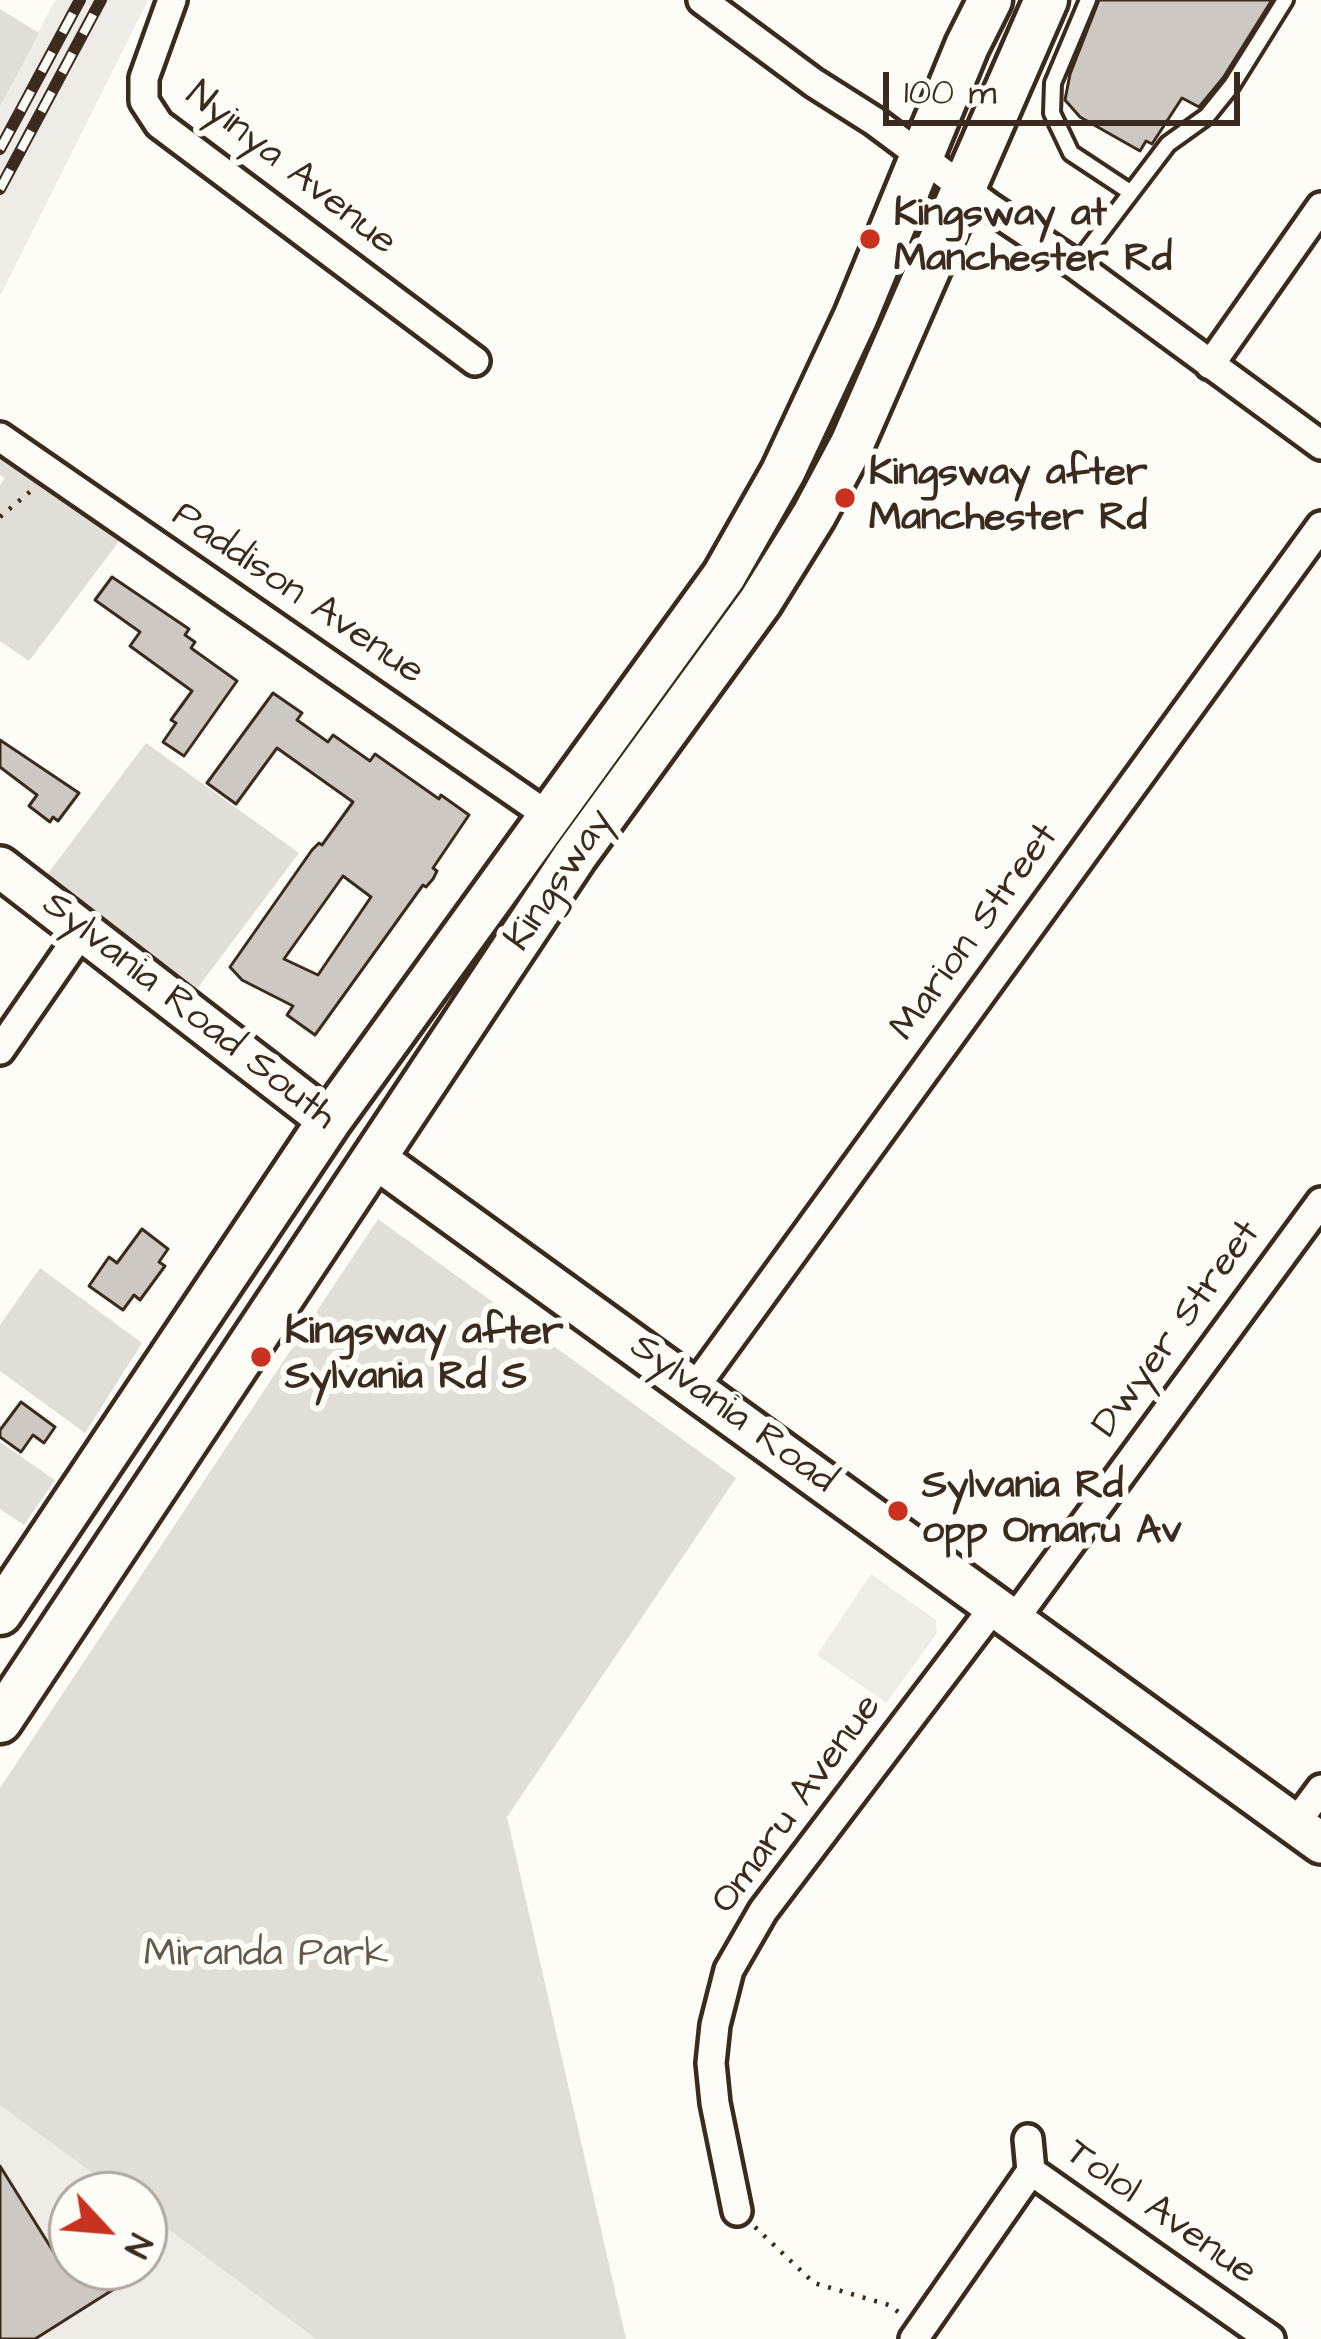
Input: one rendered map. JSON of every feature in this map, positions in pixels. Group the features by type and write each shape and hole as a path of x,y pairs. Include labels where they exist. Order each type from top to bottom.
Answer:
{"main road":[{"name":"Kingsway","path":"0,1613 329,1121 724,576 783,472 856,316 990,0"},
{"name":"Kingsway","path":"0,1721 575,856 760,602 814,515 852,444 1046,0"},
{"name":"Sylvania Road South","path":"329,1121 375,1158"}],"street":[{"name":"Nyinya Avenue","path":"172,0 144,77 144,101 159,124 475,361"},
{"path":"702,0 1321,445"},
{"path":"1210,365 1321,207"},
{"name":"Paddison Avenue","path":"0,436 550,817"},
{"name":"Marion Street","path":"695,1387 1321,526"},
{"name":"Sylvania Road South","path":"0,867 329,1121"},
{"path":"0,1050 83,930"},
{"name":"Sylvania Road","path":"375,1158 1308,1833"},
{"name":"Dwyer Street","path":"1004,1614 1321,1202"},
{"name":"Omaru Avenue","path":"737,2211 711,2063 729,1970 763,1911 1004,1614"},
{"path":"1308,1833 1321,1789"},
{"name":"Tolol Avenue","path":"1028,2139 1031,2171 1269,2339"},
{"path":"917,2333 1031,2171"}],"lane":[{"path":"1088,0 1053,83 1052,113 1071,153 1130,192"},
{"path":"1076,265 1168,144 1207,116 1232,85 1285,0"}],"path":[{"path":"0,517 21,496 57,477"},
{"path":"737,2211 814,2283 889,2305 917,2333"}],"shaded area":[{"path":"55,0 148,0 0,296 0,107"},
{"path":"871,1574 936,1620 937,1633 886,1703 817,1655"},
{"path":"0,2105 89,2171 48,2171 48,2291 168,2291 168,2229 316,2339 0,2339"}],"green space":[{"path":"0,9 39,33 0,107"},
{"path":"0,449 123,536 29,661 0,641 0,485 5,478 0,475"},
{"path":"146,743 299,853 184,1006 34,892"},
{"name":"Miranda Park","path":"378,1219 736,1478 507,1817 626,2339 316,2339 168,2229 168,2171 89,2171 0,2105 0,1788"},
{"path":"40,1268 142,1343 85,1433 0,1371 0,1325"},
{"path":"0,1442 55,1480 24,1525 0,1509"}],"building":[{"path":"1099,0 1272,0 1199,107 1182,98 1152,144 1146,141 1140,151 1080,117 1065,100 1070,74"},
{"path":"112,577 189,629 185,635 195,642 191,648 237,681 184,756 163,742 176,723 171,720 192,691 130,646 140,632 95,600"},
{"path":"273,693 302,713 297,720 328,742 333,735 370,761 375,754 469,815 433,868 437,871 433,879 423,885 315,1035 287,1015 293,1006 242,980 230,967 312,850 322,845 353,802 277,748 236,804 207,783","holes":["343,876 371,897 318,975 284,959"]},
{"path":"0,740 79,793 58,821 53,817 50,822 29,806 37,795 0,767"},
{"path":"142,1229 168,1249 159,1262 165,1266 140,1300 134,1295 123,1310 89,1286 109,1257 117,1263"},
{"path":"21,1402 55,1427 44,1443 33,1435 21,1452 0,1437 0,1430"},
{"path":"0,2166 48,2243 48,2291 111,2291 35,2339 0,2339"}],"railway":[{"path":"0,149 80,0"},
{"path":"0,189 101,0"}],"place":[{"name":"Kingsway at Manchester Rd","path":"870,239"},
{"name":"Kingsway after Manchester Rd","path":"845,498"},
{"name":"Kingsway after Sylvania Rd S","path":"261,1357"},
{"name":"Sylvania Rd opp Omaru Av","path":"898,1511"}]}
